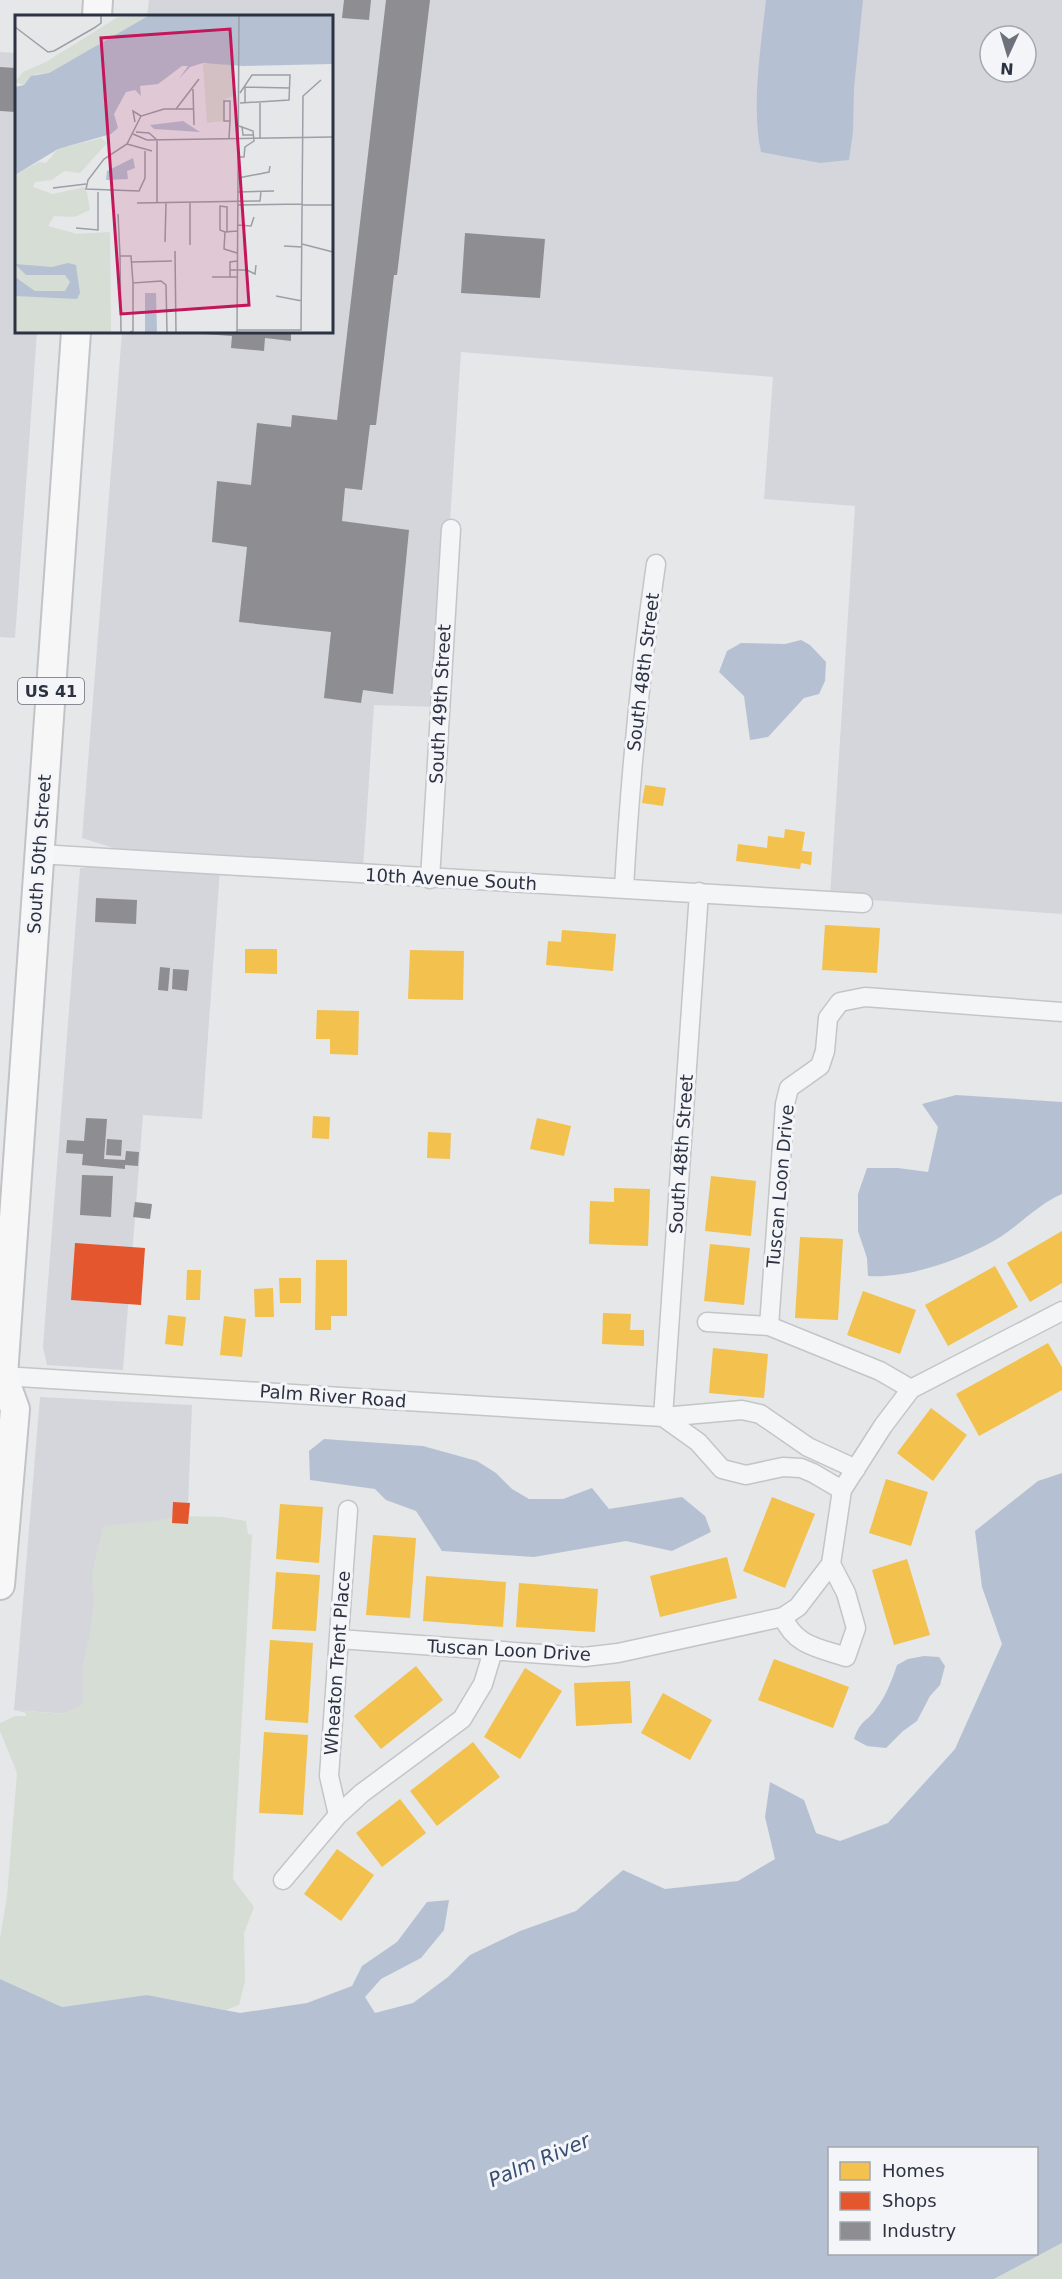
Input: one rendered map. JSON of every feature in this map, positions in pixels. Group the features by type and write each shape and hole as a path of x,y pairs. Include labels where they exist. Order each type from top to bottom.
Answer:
{"main road":[{"path":"97,15 98,0"},
{"name":"South 50th Street","path":"0,1585 15,1409 1,1378 76,333"}],"street":[{"name":"South 49th Street","path":"430,879 451,529"},
{"name":"South 48th Street","path":"624,888 640,684 656,564"},
{"name":"10th Avenue South","path":"39,854 863,903"},
{"name":"South 48th Street","path":"663,1417 699,892"},
{"name":"Tuscan Loon Drive","path":"769,1326 784,1104 789,1088 820,1066 825,1051 828,1018 840,1002 866,997 1062,1012"},
{"name":"Tuscan Loon Drive","path":"339,1640 584,1657 618,1653 783,1617 798,1607 831,1564 842,1490 910,1389 1062,1311"},
{"path":"707,1322 769,1326 880,1371 910,1389"},
{"name":"Palm River Road","path":"1,1378 663,1417 742,1410 760,1414 808,1447 856,1469"},
{"path":"663,1417 698,1442 722,1468 746,1475 783,1467 801,1468 842,1490"},
{"path":"783,1467 795,1438"},
{"name":"Wheaton Trent Place","path":"338,1815 329,1776 348,1510"},
{"path":"783,1617 788,1630 798,1640 846,1657 856,1628 846,1593 831,1564"},
{"path":"283,1880 338,1815 362,1793 462,1719 483,1684 493,1651"}],"shaded area":[{"path":"149,0 1062,0 1062,914 830,897 855,506 764,499 773,377 461,352 438,707 374,705 363,869 120,850 82,838 122,333 333,333 333,15 147,15"},
{"path":"0,52 15,53 15,333 37,333 15,638 0,637"},
{"path":"116,864 220,869 202,1119 143,1115 123,1370 47,1365 43,1347 80,868"},
{"path":"40,1397 192,1405 187,1532 94,1716 14,1710"},
{"path":"178,1516 222,1517 246,1521 248,1534 252,1535 233,1879 254,1907 244,1933 245,1981 239,2005 226,2010 147,1995 62,2007 0,1979 0,1939 7,1896 17,1773 0,1731 0,1723 15,1716 26,1716 26,1713 14,1710 62,1714 83,1704 83,1664 94,1601 92,1574 103,1526"},
{"path":"1062,2243 1062,2279 994,2279"}],"water":[{"path":"766,0 863,0 849,160 820,163 761,152 757,96"},
{"path":"801,640 810,645 826,662 825,681 819,694 804,698 768,737 750,740 744,696 719,672 727,651 741,643 785,644"},
{"path":"956,1095 1062,1102 1062,1194 997,1239 968,1254 917,1271 868,1276 867,1258 858,1231 858,1194 867,1168 898,1168 928,1172 938,1127 922,1104"},
{"path":"324,1439 423,1446 477,1461 496,1473 512,1489 529,1499 563,1499 592,1488 609,1509 682,1497 705,1516 711,1532 672,1551 626,1541 534,1557 442,1551 416,1511 386,1500 375,1489 310,1480 309,1451"},
{"name":"Palm River","path":"1062,1473 1062,2243 994,2279 0,2279 0,1979 62,2007 147,1995 240,2013 307,2003 352,1986 362,1966 397,1942 427,1902 449,1900 444,1930 421,1958 381,1979 365,1997 375,2013 413,2003 448,1977 470,1955 520,1931 576,1911 623,1870 665,1889 738,1881 775,1859 765,1817 770,1782 804,1800 816,1833 840,1841 888,1823 955,1749 1002,1644 982,1587 975,1531 1038,1481"},
{"path":"924,1656 939,1657 945,1666 940,1685 930,1696 917,1721 886,1748 867,1746 854,1739 861,1724 883,1699 897,1665 908,1659"}],"building: Homes":[{"path":"645,785 666,788 663,806 642,803"},
{"path":"785,829 805,832 802,851 812,852 811,865 801,863 800,869 736,861 738,844 767,848 768,836 784,838"},
{"path":"825,925 880,928 877,973 822,970"},
{"path":"562,930 616,934 613,971 546,965 548,941 561,942"},
{"path":"245,949 277,949 277,974 245,973"},
{"path":"410,950 464,951 463,1000 408,999"},
{"path":"317,1010 359,1011 358,1055 330,1054 330,1039 316,1039"},
{"path":"313,1116 330,1117 329,1139 312,1138"},
{"path":"537,1118 571,1126 564,1156 530,1149"},
{"path":"428,1132 451,1133 450,1159 427,1158"},
{"path":"711,1176 756,1181 751,1236 705,1231"},
{"path":"614,1188 650,1189 648,1246 589,1244 590,1201 614,1202"},
{"path":"1062,1231 1062,1283 1030,1302 1007,1263"},
{"path":"800,1237 843,1239 838,1320 795,1318"},
{"path":"710,1244 750,1248 744,1305 704,1301"},
{"path":"316,1260 347,1260 347,1316 331,1316 331,1330 315,1330"},
{"path":"995,1266 1018,1307 948,1346 925,1305"},
{"path":"187,1270 201,1270 200,1300 186,1300"},
{"path":"279,1278 301,1278 301,1303 280,1303"},
{"path":"273,1288 274,1317 255,1317 254,1289"},
{"path":"863,1291 916,1310 900,1354 847,1335"},
{"path":"603,1313 631,1314 630,1330 644,1330 644,1346 602,1344"},
{"path":"168,1315 186,1317 183,1346 165,1344"},
{"path":"224,1316 246,1319 242,1357 220,1355"},
{"path":"1048,1343 1062,1367 1062,1390 979,1436 956,1394"},
{"path":"713,1348 768,1354 764,1398 709,1393"},
{"path":"931,1408 967,1435 933,1481 897,1453"},
{"path":"886,1479 928,1492 911,1546 869,1533"},
{"path":"772,1497 815,1514 785,1588 743,1571"},
{"path":"280,1504 323,1507 319,1563 276,1559"},
{"path":"373,1535 416,1538 410,1618 366,1615"},
{"path":"727,1557 737,1598 660,1617 650,1576"},
{"path":"907,1559 930,1635 894,1645 872,1570"},
{"path":"276,1572 320,1575 316,1631 272,1629"},
{"path":"426,1576 506,1582 503,1627 423,1621"},
{"path":"519,1583 598,1589 595,1632 516,1627"},
{"path":"270,1640 313,1643 308,1723 265,1720"},
{"path":"774,1659 849,1687 833,1728 758,1700"},
{"path":"416,1666 443,1700 381,1749 354,1716"},
{"path":"525,1668 562,1691 520,1759 484,1737"},
{"path":"630,1681 632,1723 576,1726 574,1683"},
{"path":"663,1693 712,1720 690,1760 641,1733"},
{"path":"264,1732 308,1735 303,1815 259,1813"},
{"path":"473,1742 500,1777 437,1826 410,1791"},
{"path":"400,1799 426,1833 382,1867 356,1833"},
{"path":"337,1849 374,1875 341,1921 304,1894"}],"building: Shops":[{"path":"75,1243 145,1248 141,1305 71,1300"},
{"path":"173,1502 190,1503 188,1524 172,1523"}],"building: Industry":[{"path":"344,0 371,0 369,20 342,18"},
{"path":"386,0 430,0 397,275 394,275 376,425 370,425 362,490 345,488 342,521 409,530 393,694 363,690 361,703 324,698 331,632 239,622 247,547 212,542 217,481 251,485 257,423 291,427 292,415 337,420"},
{"path":"0,67 15,68 15,112 0,111"},
{"path":"465,233 545,239 540,298 461,293"},
{"path":"190,333 291,333 291,341 265,338 264,351 231,348 232,336"},
{"path":"96,898 137,900 136,924 95,922"},
{"path":"160,967 170,968 168,991 158,990"},
{"path":"173,969 189,970 187,991 172,989"},
{"path":"86,1118 107,1119 104,1159 125,1160 126,1151 139,1152 138,1166 125,1165 125,1169 82,1165 83,1154 66,1153 67,1140 84,1141"},
{"path":"107,1139 122,1140 121,1156 106,1155"},
{"path":"82,1175 113,1176 111,1217 80,1215"},
{"path":"135,1202 152,1204 150,1219 133,1217"}]}
